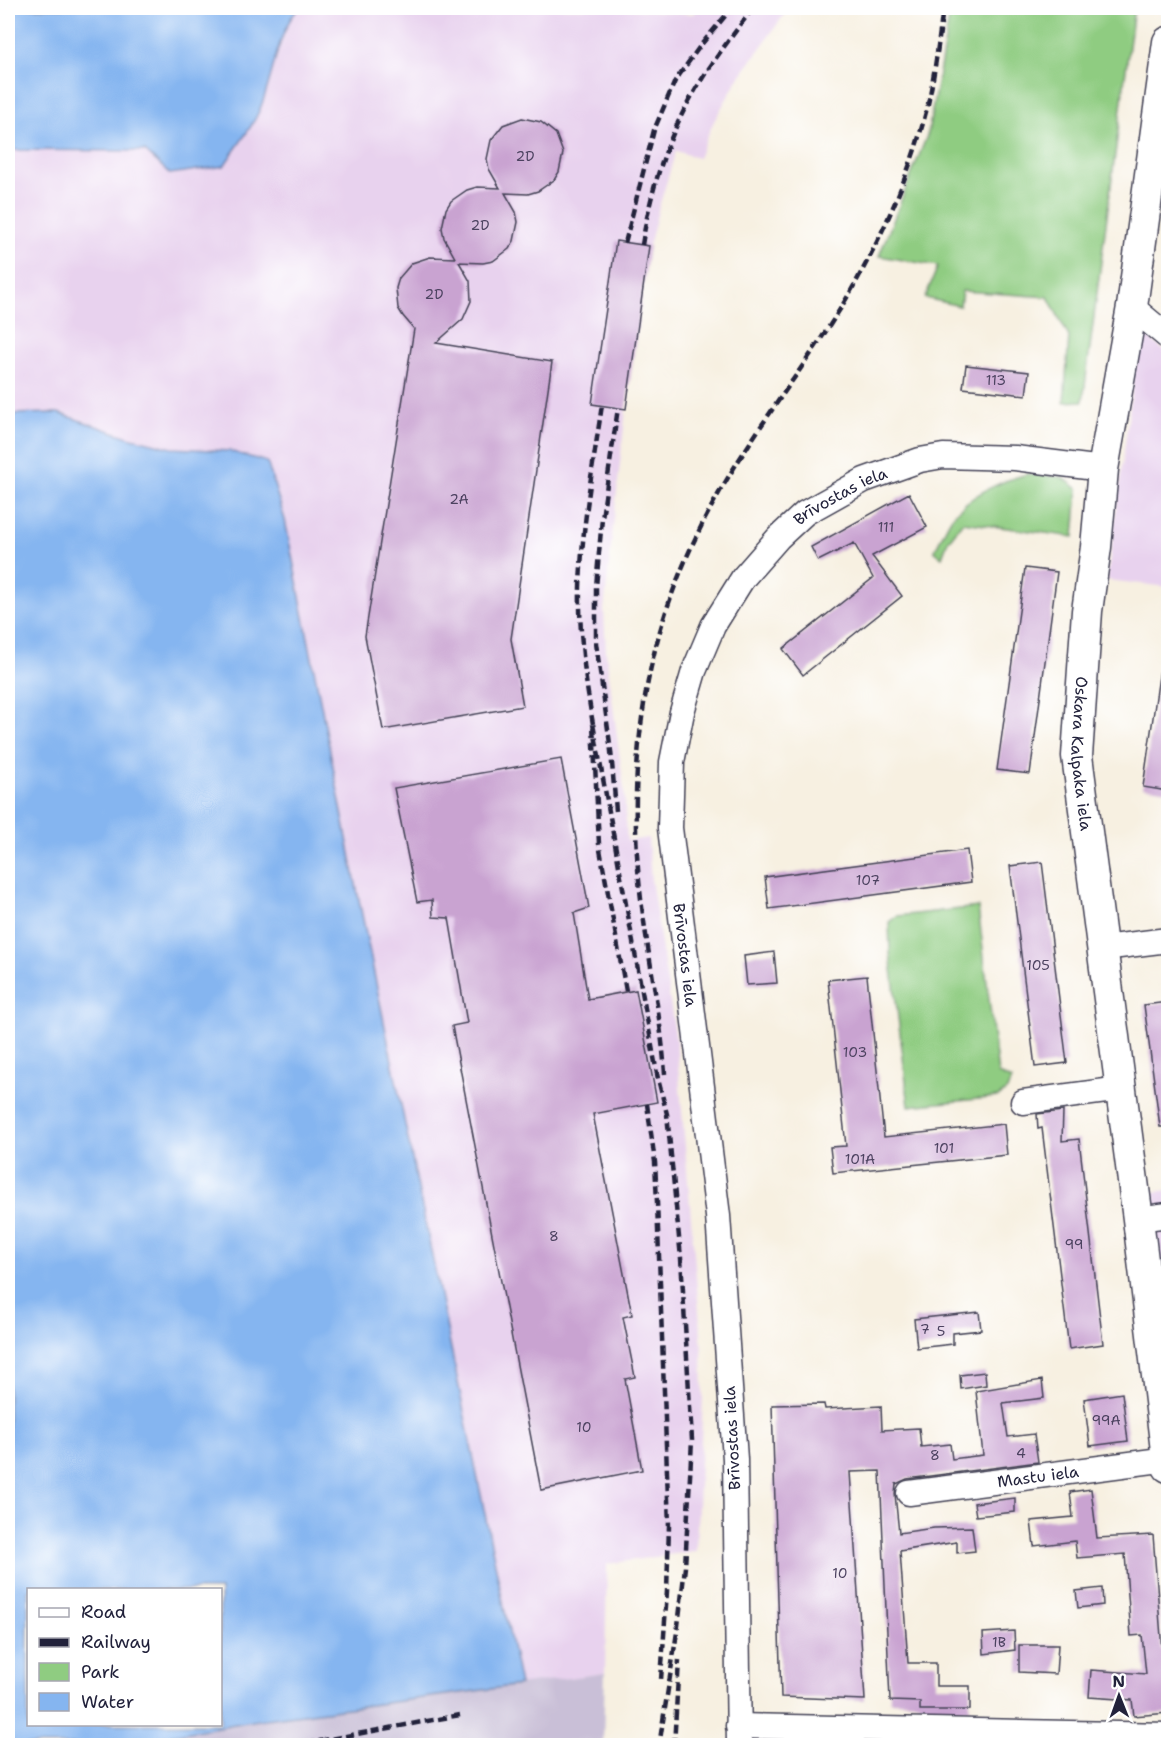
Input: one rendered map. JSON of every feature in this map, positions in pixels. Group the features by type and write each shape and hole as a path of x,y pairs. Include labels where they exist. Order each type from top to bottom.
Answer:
{"main road":[{"name":"Oskara Kalpaka iela","path":"1168,42 1162,135 1103,469 1087,611 1077,756 1168,1463"}],"street":[{"path":"1132,307 1168,337"},
{"name":"Brīvostas iela","path":"739,1736 735,1459 718,1216 670,828 672,762 694,671 712,626 743,578 778,538 805,513 864,480 920,460 943,456 1015,458 1103,469"},
{"path":"1103,948 1168,940"},
{"path":"1023,1102 1121,1089"},
{"path":"1138,1219 1168,1215"},
{"name":"Mastu iela","path":"909,1493 1168,1463"},
{"path":"739,1736 1168,1735"}],"shaded area":[{"path":"298,8 613,8 693,14 698,8 789,8 738,79 714,121 698,158 676,151 649,246 626,409 604,610 606,652 624,790 627,841 648,838 651,879 676,1040 702,1347 703,1398 696,1551 607,1564 605,1673 520,1685 359,900 285,520 267,462 229,451 172,448 128,437 8,414 8,150 145,151 170,174 259,112 279,47 291,16"},
{"path":"1140,330 1168,354 1168,587 1107,580"},
{"path":"1168,1190 1168,1321 1163,1322 1147,1193"},
{"path":"605,1673 603,1745 116,1746 258,1720"}],"green space":[{"path":"951,8 1134,8 1083,401 1064,402 1069,337 1048,297 962,291 960,306 925,298 938,266 879,256 928,133"},
{"path":"1027,474 1062,477 1078,489 1074,537 963,522 948,541 942,557 934,551 952,517 967,502 996,485"},
{"path":"978,907 998,1074 1011,1080 1007,1090 998,1097 909,1106 890,953 889,922 897,916"}],"water":[{"path":"8,8 298,8 284,32 256,118 224,166 170,174 145,151 8,150"},
{"path":"58,413 128,437 172,448 229,451 267,462 285,520 359,900 520,1685 258,1720 116,1745 8,1745 8,414"}],"building":[{"path":"522,118 541,122 556,134 563,153 559,172 554,180 538,191 528,194 505,193 516,212 518,222 514,241 509,249 493,261 459,262 470,281 471,301 463,319 436,343 552,362 511,639 523,706 383,730 365,636 414,329 398,308 396,288 399,278 412,263 430,257 455,258 444,238 442,228 446,209 451,201 467,190 477,187 500,188 489,169 487,159 491,140 503,125"},
{"path":"616,241 649,246 626,409 592,404"},
{"path":"966,365 1029,372 1026,395 963,388"},
{"path":"909,493 927,527 872,556 902,596 803,675 783,649 873,578 854,543 818,561 811,547"},
{"path":"1025,568 1057,572 1030,774 997,770"},
{"path":"1160,669 1168,670 1168,791 1143,787"},
{"path":"561,759 589,908 574,913 588,999 636,990 657,1102 593,1114 632,1315 623,1317 635,1377 625,1379 642,1470 541,1490 452,1026 467,1023 449,918 433,917 432,900 417,902 394,788"},
{"path":"967,850 971,882 769,909 765,877"},
{"path":"1042,862 1067,1063 1035,1067 1010,866"},
{"path":"774,952 777,983 747,985 744,956"},
{"path":"867,976 884,1137 1004,1124 1007,1155 833,1173 830,1147 846,1146 828,980"},
{"path":"1168,1002 1168,1127 1160,1127 1144,1005"},
{"path":"1063,1111 1062,1141 1079,1139 1103,1344 1069,1349 1042,1128 1038,1129 1037,1114"},
{"path":"979,1312 981,1330 953,1333 953,1344 917,1348 914,1319"},
{"path":"985,1372 986,1385 961,1389 960,1375"},
{"path":"1042,1380 1044,1398 1003,1403 1008,1437 1034,1434 1038,1462 907,1479 896,1484 899,1533 934,1528 972,1527 975,1551 957,1553 957,1542 900,1551 908,1663 936,1663 936,1686 970,1686 970,1710 920,1710 920,1702 890,1701 880,1471 850,1472 865,1700 781,1697 772,1405 824,1404 825,1409 881,1406 882,1430 919,1428 921,1447 950,1444 952,1459 983,1455 976,1391"},
{"path":"1122,1393 1128,1441 1090,1446 1084,1399"},
{"path":"1091,1489 1097,1538 1153,1535 1162,1650 1165,1650 1168,1676 1168,1713 1134,1716 1132,1700 1089,1697 1091,1670 1146,1674 1142,1635 1131,1636 1125,1554 1077,1558 1075,1541 1034,1546 1031,1521 1073,1517 1070,1492"},
{"path":"1015,1498 1015,1512 976,1516 974,1503"},
{"path":"1102,1588 1103,1605 1078,1608 1076,1591"},
{"path":"1014,1631 1015,1650 984,1654 983,1633"},
{"path":"1019,1645 1058,1645 1056,1674 1019,1672"}],"railway":[{"path":"625,243 654,130 675,81 700,46 732,8"},
{"path":"642,245 660,167 683,112 707,72 753,8"},
{"path":"665,1074 661,1030 641,899 636,829 641,723 654,654 679,575 710,509 748,446 840,309 886,222 906,176 928,104 943,8"},
{"path":"593,724 583,656 580,587 585,519 602,405"},
{"path":"616,811 611,751 596,643 596,587 602,518 618,408"},
{"path":"626,991 599,844 593,724 658,1079 667,1114 681,1258 692,1440 685,1567 659,1746"},
{"path":"647,1104 655,1162 669,1526 661,1680"},
{"path":"674,1746 679,1660"},
{"path":"292,1746 460,1715"}]}
